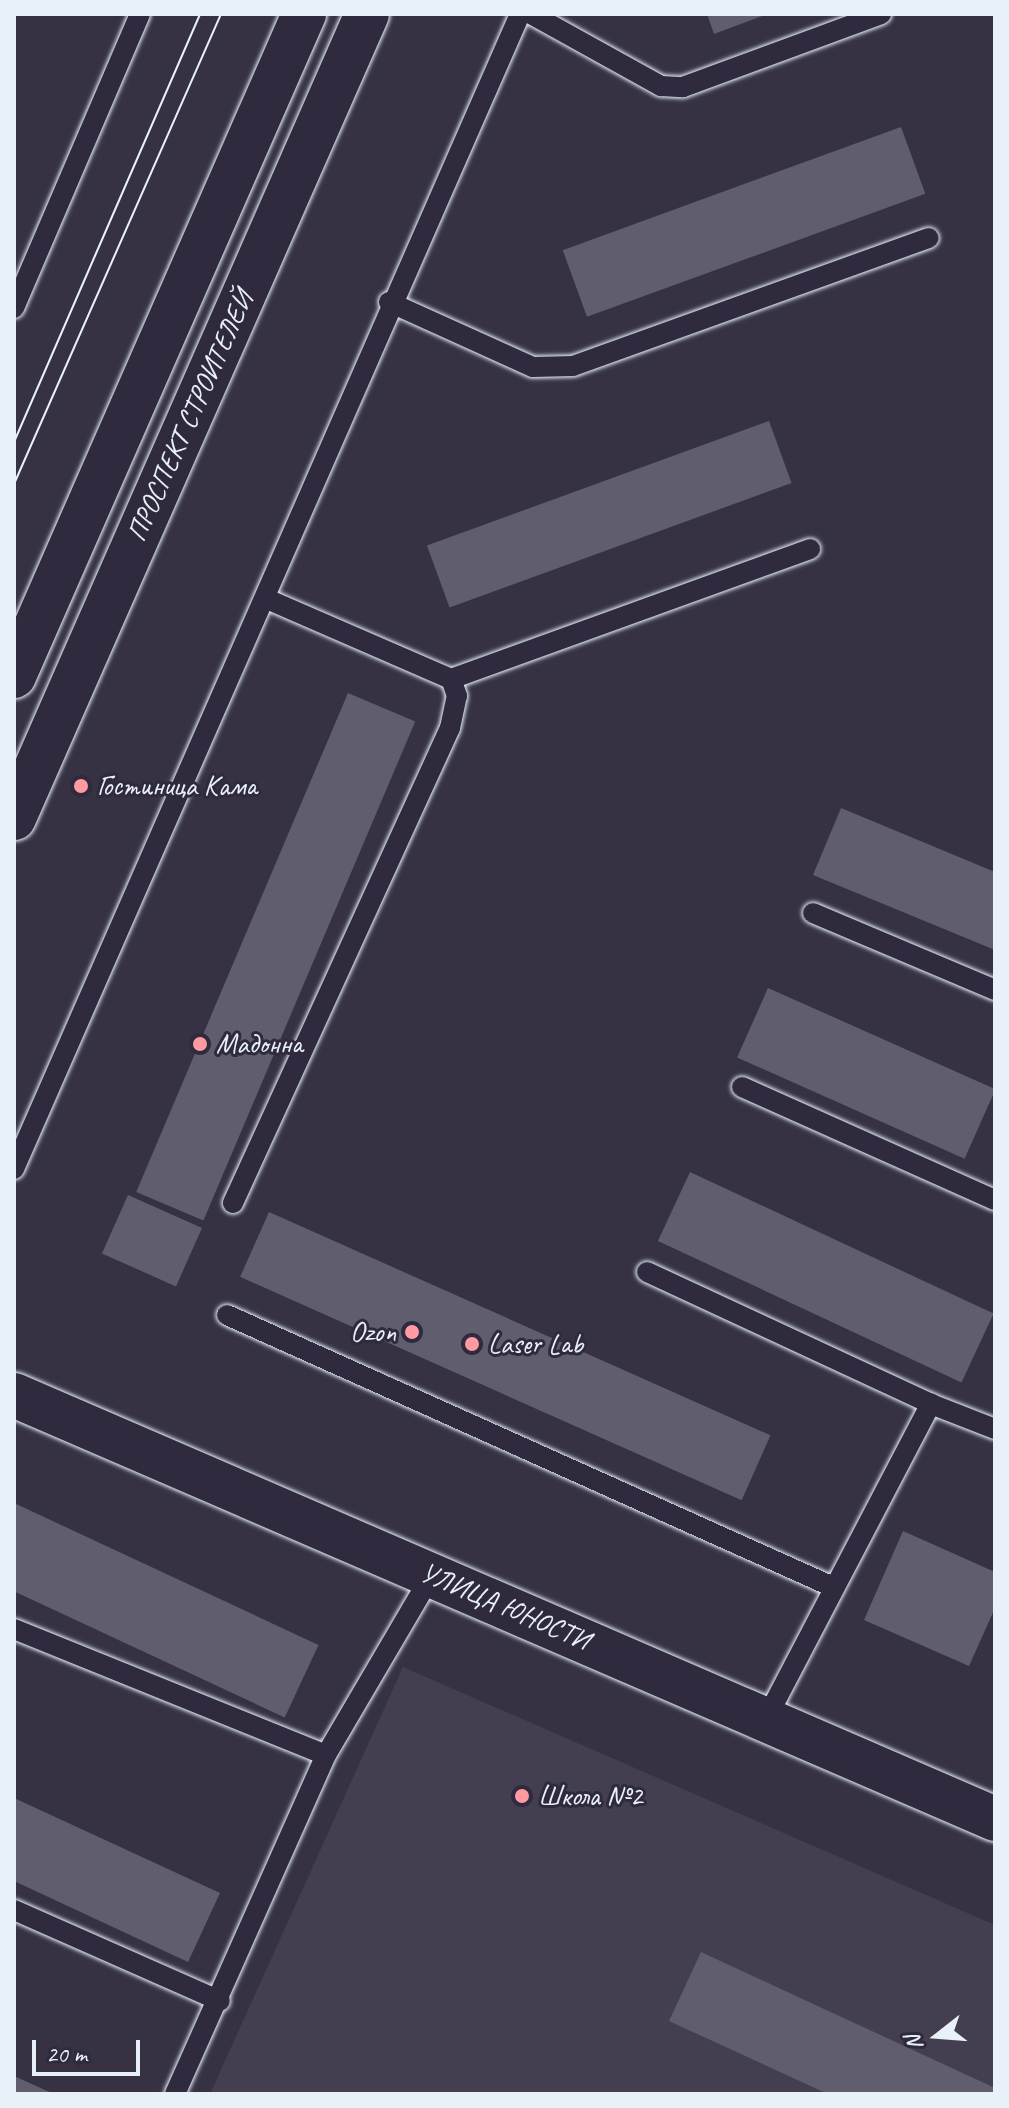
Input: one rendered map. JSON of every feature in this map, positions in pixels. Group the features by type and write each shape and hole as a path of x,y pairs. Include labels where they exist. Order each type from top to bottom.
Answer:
{"main road":[{"name":"ПРОСПЕКТ СТРОИТЕЛЕЙ","path":"14,676 304,14"},
{"name":"ПРОСПЕКТ СТРОИТЕЛЕЙ","path":"14,818 367,14"},
{"name":"УЛИЦА ЮНОСТИ","path":"14,1395 995,1819"}],"lane":[{"path":"14,308 140,14"},
{"path":"14,1169 265,598 389,302 520,14"},
{"path":"531,14 661,86 683,87 881,14"},
{"path":"389,302 533,367 573,366 929,238"},
{"path":"265,598 451,679 810,549"},
{"path":"233,1203 450,728 457,696 451,679"},
{"path":"813,913 995,990"},
{"path":"742,1087 995,1200"},
{"path":"647,1272 931,1404 995,1429"},
{"path":"227,1315 833,1587"},
{"path":"766,1719 931,1404"},
{"path":"175,2094 220,2001 326,1755 432,1574"},
{"path":"14,1629 326,1755"},
{"path":"14,1910 220,2001"}],"shaded area":[{"name":"Школа №2","path":"403,1667 995,1925 995,2094 210,2094"}],"building":[{"path":"707,14 767,14 714,34"},
{"path":"901,127 925,194 587,317 563,250"},
{"path":"769,421 792,483 450,608 427,545"},
{"path":"348,693 415,722 203,1220 136,1192"},
{"path":"841,808 995,872 995,950 813,875"},
{"path":"768,988 995,1089 965,1159 737,1057"},
{"path":"690,1172 994,1314 961,1382 658,1241"},
{"path":"128,1195 202,1228 176,1286 102,1253"},
{"path":"269,1212 771,1435 742,1500 240,1277"},
{"path":"14,1503 319,1645 285,1718 14,1591"},
{"path":"903,1531 995,1572 995,1608 969,1666 864,1620"},
{"path":"14,1798 220,1893 188,1962 14,1881"},
{"path":"701,1952 995,2088 995,2094 828,2094 669,2021"},
{"path":"14,2076 54,2094 14,2094"}],"tram line":[{"path":"14,442 200,14"},
{"path":"14,484 221,14"}],"place":[{"name":"Гостиница Кама","path":"81,786"},
{"name":"Мадонна","path":"200,1044"},
{"name":"Ozon","path":"412,1332"},
{"name":"Laser Lab","path":"472,1344"},
{"name":"Школа №2","path":"522,1796"}]}
